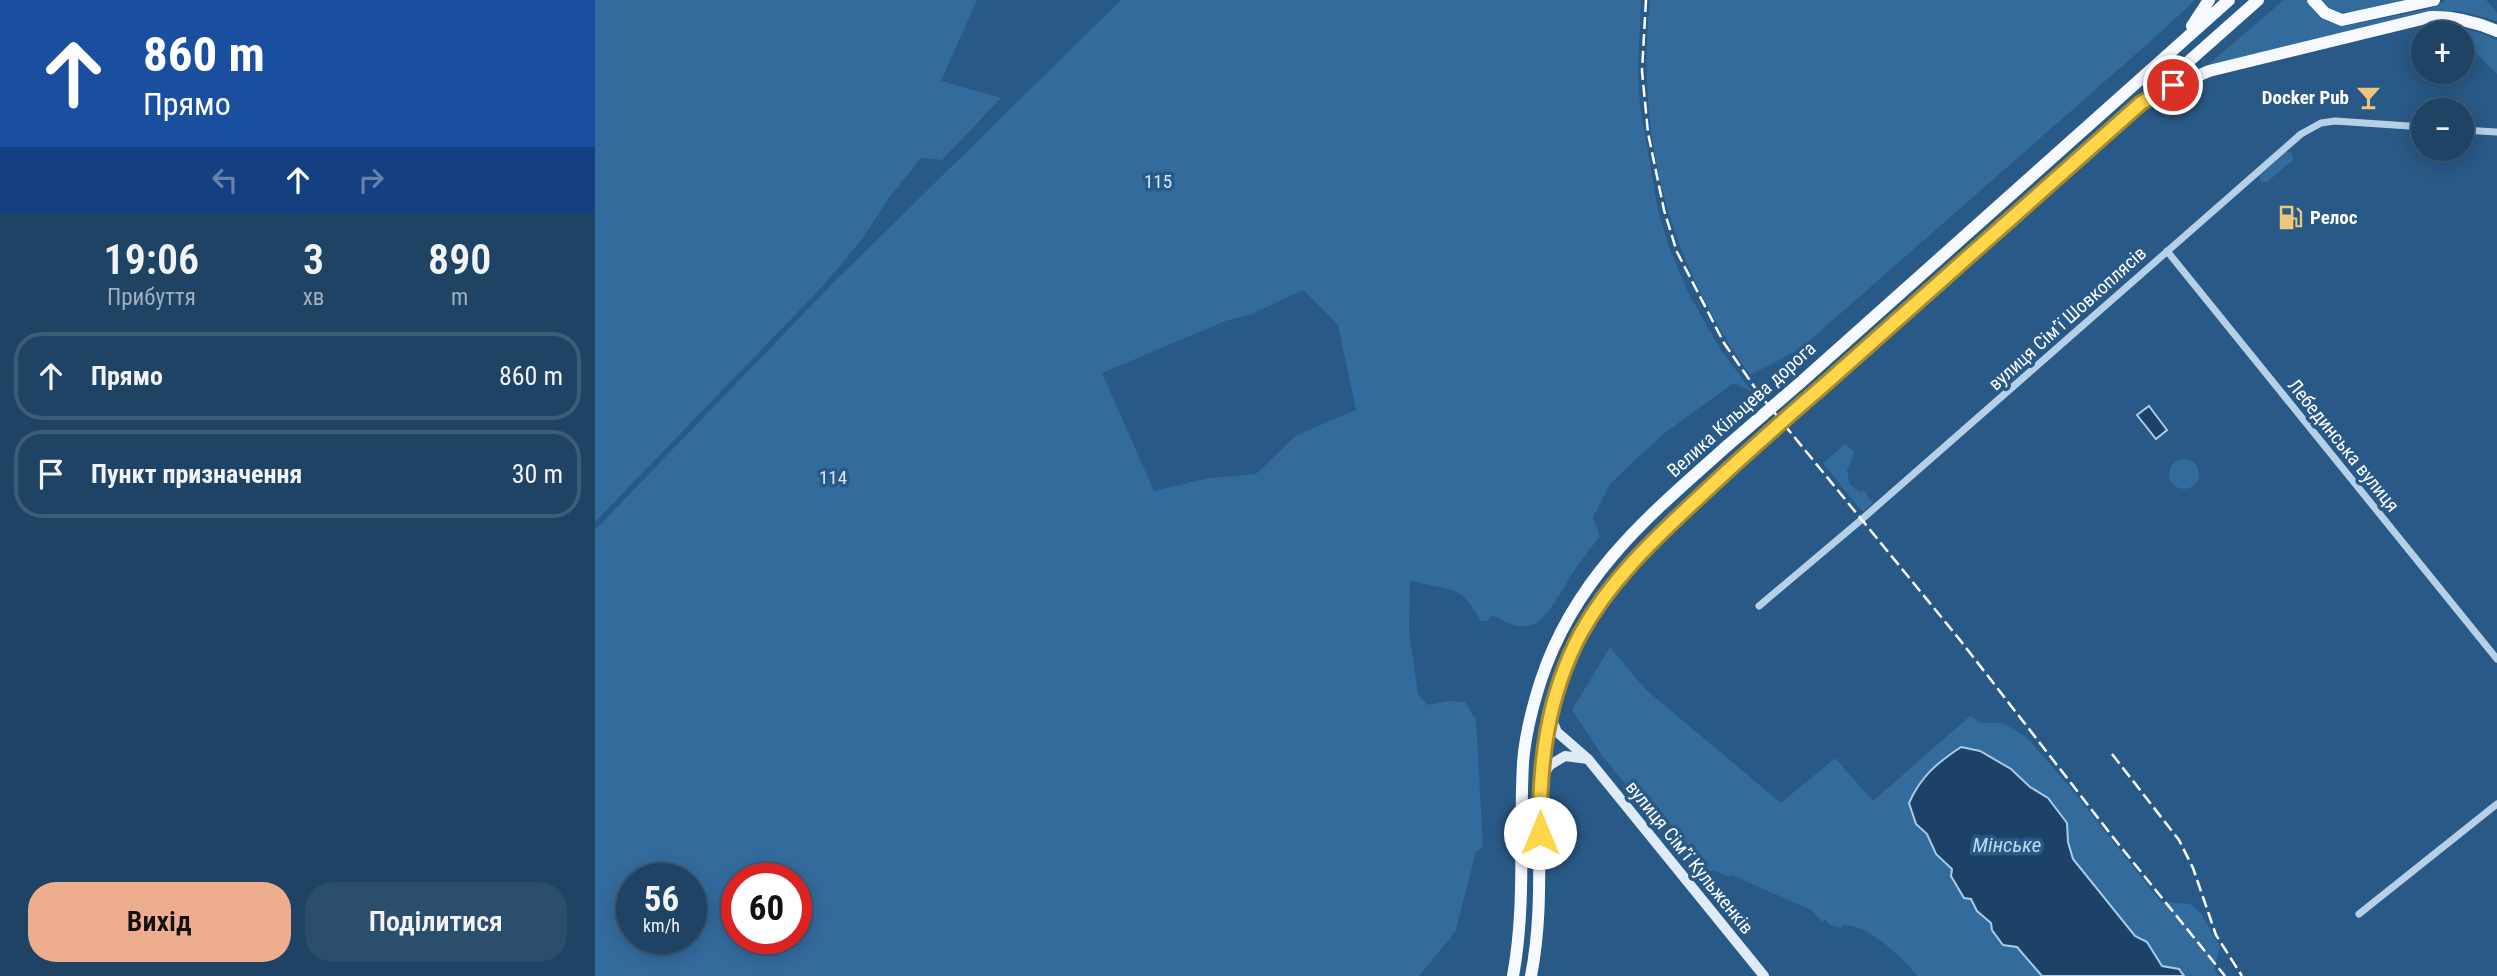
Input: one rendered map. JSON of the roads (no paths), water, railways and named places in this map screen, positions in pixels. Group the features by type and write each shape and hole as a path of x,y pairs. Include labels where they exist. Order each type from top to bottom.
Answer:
{"main road":[{"path":"2179,44 2209,0"},
{"name":"Велика Кільцева дорога","path":"1513,976 1519,945 1523,763 1529,719 1547,661 1567,620 1598,573 1644,522 1727,446 2229,0"},
{"name":"Велика Кільцева дорога","path":"1531,976 1540,921 1540,779 1550,716 1571,653 1609,590 1645,548 1739,460 2258,0"},
{"path":"2313,0 2325,13 2349,20 2434,0"},
{"path":"2141,103 2173,85 2209,71 2430,17 2442,16 2472,21 2497,31"},
{"name":"вулиця Сімʼї Кульженків","path":"1550,716 1557,732 1588,759 1764,976"},
{"path":"1540,779 1550,765 1565,756 1588,759"}],"street":[{"name":"вулиця Сімʼї Шовкоплясів","path":"1759,607 2309,128 2335,121 2411,126"},
{"path":"2474,131 2497,132"},
{"name":"Лебединська вулиця","path":"2167,250 2497,659"},
{"path":"2359,914 2497,804"}],"water":[{"path":"2149,406 2167,430 2156,439 2137,415"},
{"name":"Мінське","path":"1961,747 1980,751 2011,769 2030,787 2048,798 2067,823 2068,842 2073,859 2135,936 2147,942 2162,966 2179,969 2184,976 2042,976 2017,947 2003,945 1992,930 1991,923 1977,911 1971,899 1964,898 1951,876 1952,869 1936,854 1927,834 1916,824 1909,803 1931,771"}],"railway":[{"path":"1646,0 1642,71 1648,133 1664,210 1677,252 1724,343 1760,395 1960,640 2225,976"},
{"path":"2112,754 2179,840 2193,868 2216,935 2242,976"}],"place":[{"name":"Docker Pub","path":"2369,97"},
{"name":"Релос","path":"2290,217"}],"park label":[{"name":"115","path":"1158,181"},
{"name":"114","path":"833,477"}]}
